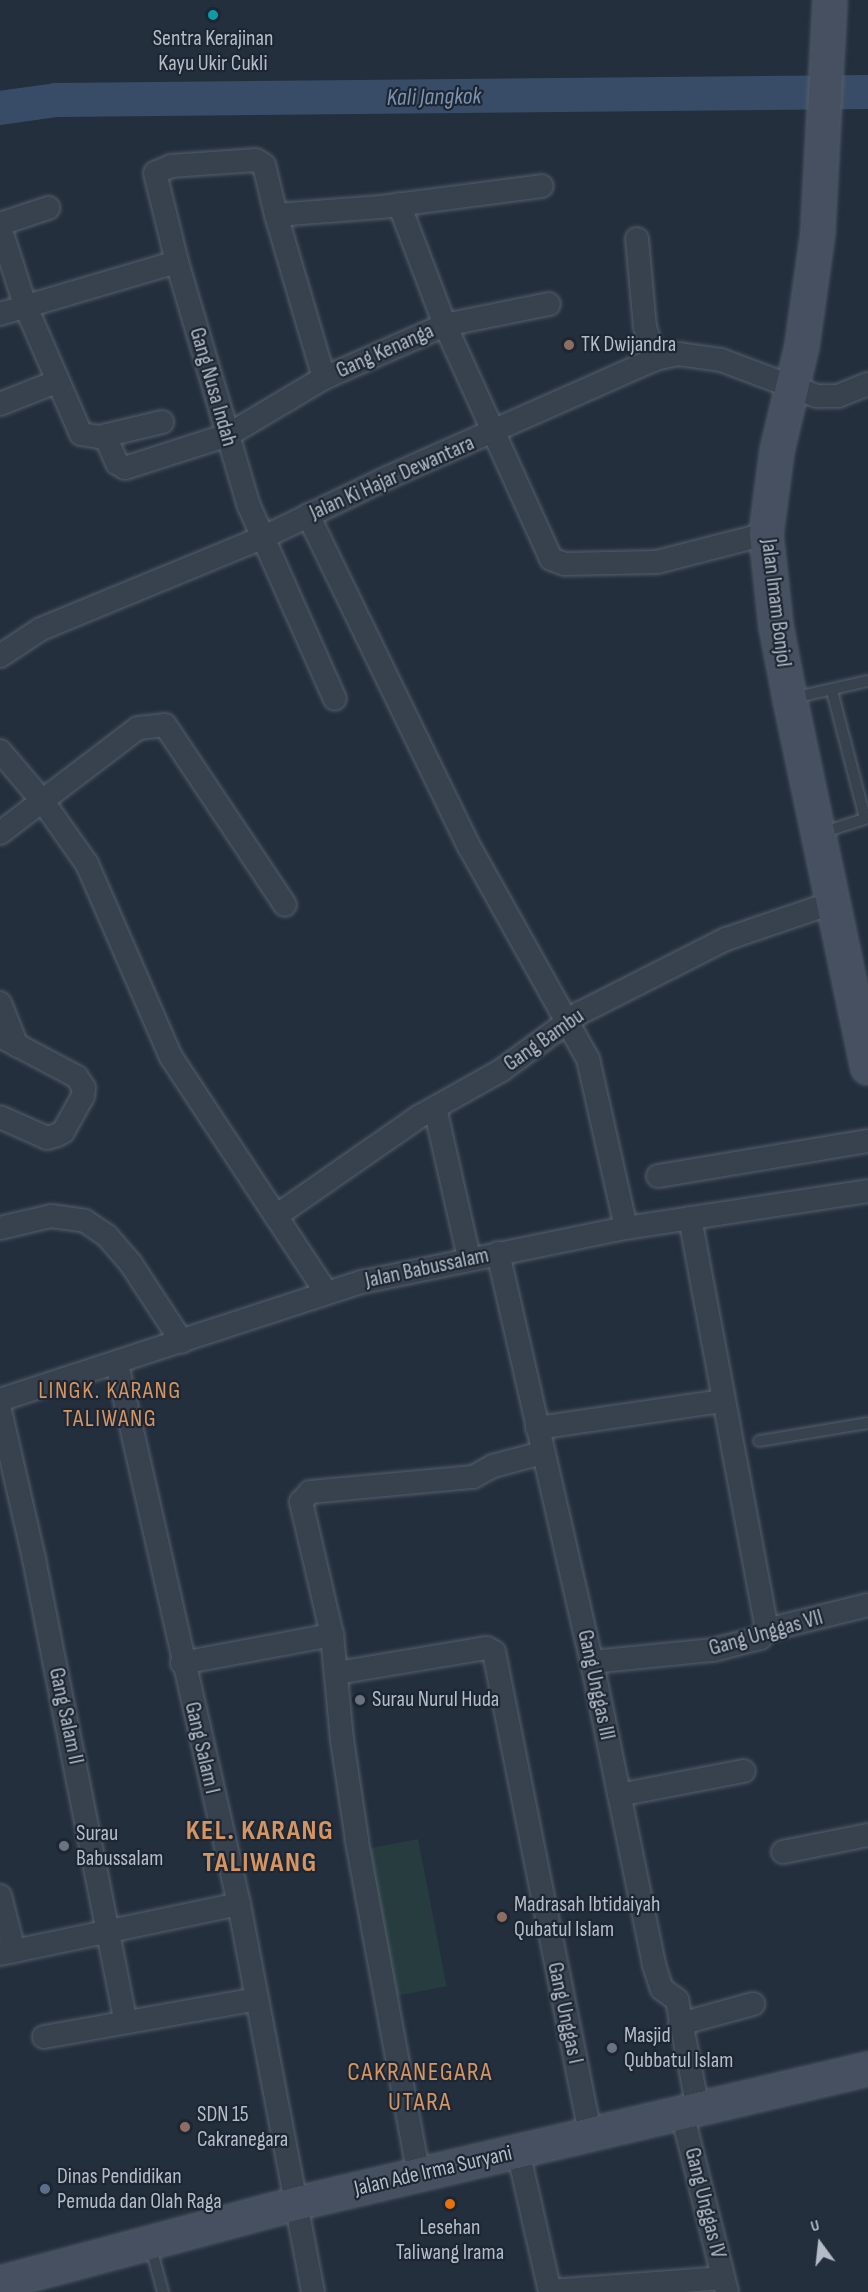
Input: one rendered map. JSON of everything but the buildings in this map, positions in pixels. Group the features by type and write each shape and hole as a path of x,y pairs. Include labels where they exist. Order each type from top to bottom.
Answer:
{"main road":[{"name":"Jalan Imam Bonjol","path":"830,0 824,142 810,294 777,451 766,534 774,615 790,699 868,1068"},
{"name":"Jalan Ade Irma Suryani","path":"0,2283 299,2203 868,2069"}],"street":[{"name":"Gang Nusa Indah","path":"276,215 264,165 256,160 171,166 156,171 177,261 228,435 262,538 335,699"},
{"path":"324,378 276,215 399,204 542,186"},
{"name":"Gang Kenanga","path":"399,204 445,325 556,563 657,562 766,534"},
{"path":"48,208 0,226 25,305 81,434 105,435 162,422"},
{"path":"637,239 645,327 655,359"},
{"path":"0,314 177,261"},
{"path":"445,325 549,304"},
{"name":"Gang Kenanga","path":"105,435 117,463 124,468 228,435 324,378 445,325"},
{"name":"Jalan Ki Hajar Dewantara","path":"0,656 41,629 262,538 308,515 655,359 678,354 721,360 791,388 827,397 868,384"},
{"path":"0,404 57,381"},
{"path":"308,515 470,848 566,1020 594,1076 626,1228"},
{"path":"0,833 44,802 138,728 165,725 285,905"},
{"path":"0,751 44,802 96,882 171,1057 326,1292"},
{"name":"Gang Bambu","path":"276,1216 435,1108 502,1070 566,1020 726,939 832,903"},
{"path":"0,1004 8,1041 77,1077 83,1096 63,1132 46,1138 0,1117"},
{"path":"435,1108 469,1258"},
{"path":"658,1176 868,1141"},
{"name":"Jalan Babussalam","path":"0,1400 117,1364 326,1292 469,1258 626,1228 868,1191"},
{"path":"0,1228 51,1216 86,1221 108,1236 131,1264 182,1342"},
{"path":"690,1218 722,1401 767,1630"},
{"name":"Gang Unggas III","path":"498,1253 542,1453 592,1662 654,1965 662,1989 676,2000 690,2111"},
{"name":"Gang Salam I","path":"117,1364 182,1663 239,1904 299,2203 313,2292"},
{"path":"537,1428 722,1401"},
{"name":"Gang Salam II","path":"0,1410 110,1930 126,2022"},
{"path":"419,2176 357,1840 342,1740 332,1635 301,1506 302,1498 310,1492 473,1477 493,1466 542,1453"},
{"name":"Gang Unggas VII","path":"592,1662 713,1650 760,1638 767,1630 868,1605"},
{"path":"182,1663 332,1635"},
{"name":"Gang Unggas I","path":"337,1673 492,1650 590,2134"},
{"path":"619,1796 744,1771"},
{"path":"783,1852 868,1834"},
{"path":"1,1904 7,1953 239,1904"},
{"path":"44,2037 257,2000"},
{"path":"680,2024 753,2004"},
{"name":"Gang Unggas IV","path":"690,2111 725,2285"},
{"path":"518,2151 550,2292 725,2285"}],"lane":[{"path":"790,699 868,681"},
{"path":"818,834 867,818 832,691"},
{"path":"759,1441 868,1423"},
{"path":"150,2244 163,2292"}],"green space":[{"path":"418,1839 447,1986 394,1997 365,1849"}],"waterway":[{"name":"Kali Jangkok","path":"0,108 56,100 868,92"}],"place":[{"name":"Sentra Kerajinan Kayu Ukir Cukli","path":"213,15"},
{"name":"TK Dwijandra","path":"569,345"},
{"name":"Surau Nurul Huda","path":"360,1700"},
{"name":"Surau Babussalam","path":"64,1846"},
{"name":"Madrasah Ibtidaiyah Qubatul Islam","path":"502,1917"},
{"name":"Masjid Qubbatul Islam","path":"612,2048"},
{"name":"SDN 15 Cakranegara","path":"185,2127"},
{"name":"Dinas Pendidikan Pemuda dan Olah Raga","path":"45,2189"},
{"name":"Lesehan Taliwang Irama","path":"450,2204"}],"district":[{"name":"LINGK. KARANG TALIWANG","path":"110,1405"},
{"name":"KEL. KARANG TALIWANG","path":"260,1847"},
{"name":"CAKRANEGARA UTARA","path":"420,2088"}]}
